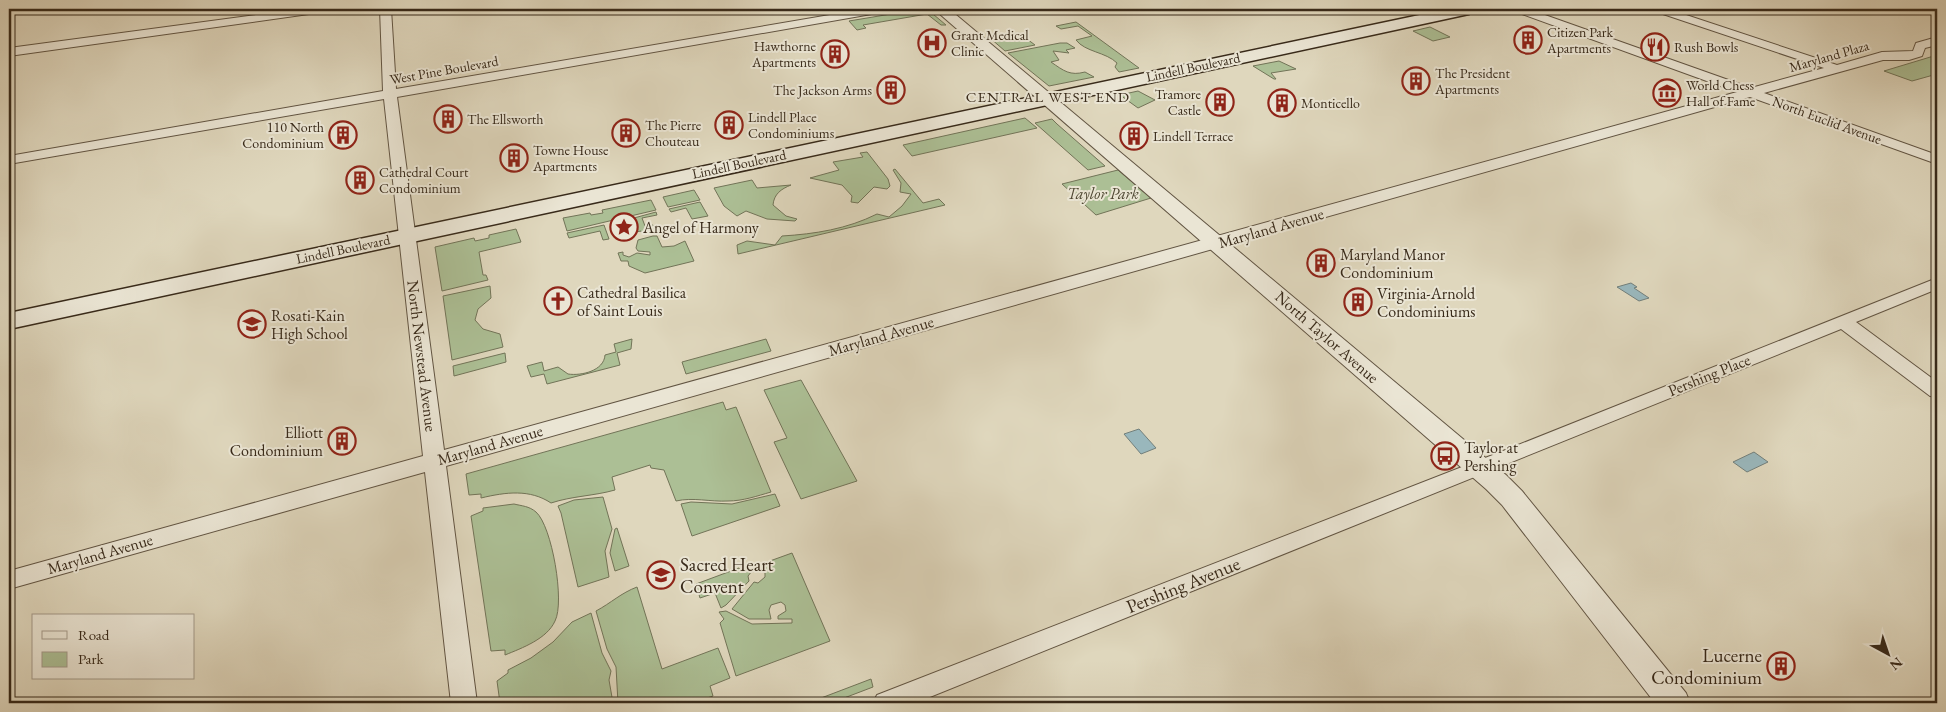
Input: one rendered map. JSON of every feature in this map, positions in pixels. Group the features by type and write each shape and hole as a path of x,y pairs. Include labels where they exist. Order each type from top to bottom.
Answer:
{"main road":[{"name":"Lindell Boulevard","path":"9,321 1469,9"}],"street":[{"path":"9,52 293,9"},
{"path":"208,23 323,9"},
{"name":"North Newstead Avenue","path":"385,9 390,94 464,703"},
{"name":"West Pine Boulevard","path":"9,160 884,9"},
{"name":"North Taylor Avenue","path":"941,9 1218,243 1480,468 1512,498 1674,703"},
{"name":"North Euclid Avenue","path":"1518,9 1937,160"},
{"path":"1658,9 1838,69"},
{"name":"Maryland Plaza","path":"1753,93 1882,56 1913,55 1918,53 1920,46 1937,41"},
{"name":"Maryland Avenue","path":"9,580 1753,93"},
{"name":"Pershing Place","path":"1480,468 1937,282"},
{"path":"1842,321 1937,391"},
{"name":"Pershing Avenue","path":"886,703 1480,468"}],"green space":[{"path":"927,9 946,25 941,25 927,14 863,25 866,28 857,30 849,21"},
{"path":"1076,22 1139,68 1119,72 1115,67 1117,63 1112,59 1085,47 1076,40 1092,36 1078,26 1061,29 1056,26"},
{"path":"1430,27 1450,37 1433,41 1413,31"},
{"path":"1019,33 1035,45 1005,51 990,38"},
{"path":"1067,43 1075,48 1066,50 1069,53 1053,51 1059,60 1051,62 1067,72 1085,72 1094,77 1049,86 1008,53"},
{"path":"1937,55 1937,74 1912,81 1884,71"},
{"path":"1279,61 1296,69 1271,73 1276,79 1274,79 1253,66"},
{"path":"1138,91 1155,100 1138,108 1120,95"},
{"path":"1025,118 1037,128 912,156 903,145"},
{"path":"1052,119 1105,166 1088,170 1035,123"},
{"path":"867,152 888,179 890,186 887,189 874,187 858,203 851,202 852,196 842,185 810,178 839,170 833,162 863,157 860,153"},
{"path":"895,169 923,203 939,199 945,205 738,254 737,245 747,241 775,245 782,236 831,230 877,214 889,217 902,206 911,194 900,192 901,183 893,170"},
{"name":"Taylor Park","path":"1118,170 1151,198 1096,215 1062,184"},
{"path":"752,180 757,188 791,185 779,192 773,205 786,216 797,219 795,221 767,219 746,211 737,216 724,206 714,188"},
{"path":"694,190 700,200 668,207 663,197"},
{"path":"651,200 656,210 567,231 563,218 590,213 591,215 603,213 602,210"},
{"path":"700,202 708,216 692,219 686,208 671,212 669,209"},
{"path":"656,212 657,215 642,218 645,226 653,225 656,231 642,234 641,231 630,233 628,229 632,228 629,223 623,221"},
{"path":"604,225 609,239 603,240 600,231 569,238 567,233"},
{"path":"516,229 521,242 479,252 483,275 486,275 488,280 442,291 435,247 474,238 475,241 489,238 489,235"},
{"path":"657,236 662,247 674,246 685,241 694,261 645,273 629,266 628,261 621,261 618,253 623,252 623,255 629,257 637,253 650,255 650,252 638,251 636,248 638,240"},
{"path":"490,286 491,298 478,309 475,320 483,329 500,334 503,347 452,360 443,296"},
{"path":"632,339 631,349 617,353 620,365 547,384 544,374 531,377 527,366 542,362 544,371 558,367 568,374 585,373 601,365 605,355 616,352 614,344"},
{"path":"766,339 771,351 686,374 682,362"},
{"path":"505,353 506,362 454,376 453,366"},
{"path":"801,380 857,481 801,499 774,442 787,438 764,390"},
{"path":"723,402 726,410 736,407 771,492 734,501 689,499 676,501 664,470 651,468 650,465 612,477 615,490 551,503 535,495 518,493 481,498 481,494 469,495 466,474"},
{"path":"775,494 780,506 692,536 681,504 691,502 732,504"},
{"path":"603,497 612,529 605,551 609,577 578,587 558,506 574,500"},
{"path":"514,504 528,507 536,512 547,532 558,582 558,611 551,627 540,638 505,655 505,650 491,651 471,516 483,511 483,508"},
{"path":"617,528 629,566 615,571 610,553 615,529"},
{"path":"792,553 830,641 736,676 720,623 724,619 719,612 726,611 752,624 792,623 792,619 778,619 778,616 786,611 785,605 781,602 771,605 769,610 771,619 749,619 732,609 754,582 758,583 765,577 765,573 756,566"},
{"path":"739,568 740,570 751,568 752,571 748,576 749,581 726,605 721,608 715,593 700,598 696,584"},
{"path":"637,587 662,669 718,648 730,678 710,686 713,696 693,703 618,703 616,667 607,649 596,611"},
{"path":"591,613 602,653 611,671 609,680 613,703 500,703 497,681 508,673 508,670 531,658 553,642 572,622"},
{"path":"871,679 873,687 831,703 808,703"}],"water":[{"path":"1631,283 1637,287 1634,288 1649,298 1639,301 1617,287"},
{"path":"1139,429 1156,448 1141,454 1124,434"},
{"path":"1754,452 1768,462 1747,472 1733,462"}],"place":[{"name":"Citizen Park Apartments","path":"1528,40"},
{"name":"Grant Medical Clinic","path":"932,43"},
{"name":"Rush Bowls","path":"1655,47"},
{"name":"Hawthorne Apartments","path":"835,54"},
{"name":"The President Apartments","path":"1416,81"},
{"name":"The Jackson Arms","path":"891,90"},
{"name":"World Chess Hall of Fame","path":"1667,93"},
{"name":"Tramore Castle","path":"1220,102"},
{"name":"Monticello","path":"1282,103"},
{"name":"The Ellsworth","path":"448,119"},
{"name":"Lindell Place Condominiums","path":"729,125"},
{"name":"The Pierre Chouteau","path":"626,133"},
{"name":"110 North Condominium","path":"343,135"},
{"name":"Lindell Terrace","path":"1134,136"},
{"name":"Towne House Apartments","path":"514,158"},
{"name":"Cathedral Court Condominium","path":"360,180"},
{"name":"Angel of Harmony","path":"624,227"},
{"name":"Maryland Manor Condominium","path":"1321,263"},
{"name":"Cathedral Basilica of Saint Louis","path":"558,301"},
{"name":"Virginia-Arnold Condominiums","path":"1358,302"},
{"name":"Rosati-Kain High School","path":"252,324"},
{"name":"Elliott Condominium","path":"342,441"},
{"name":"Taylor at Pershing","path":"1445,456"},
{"name":"Sacred Heart Convent","path":"661,575"},
{"name":"Lucerne Condominium","path":"1781,666"}],"district":[{"name":"CENTRAL WEST END","path":"1048,96"}]}
